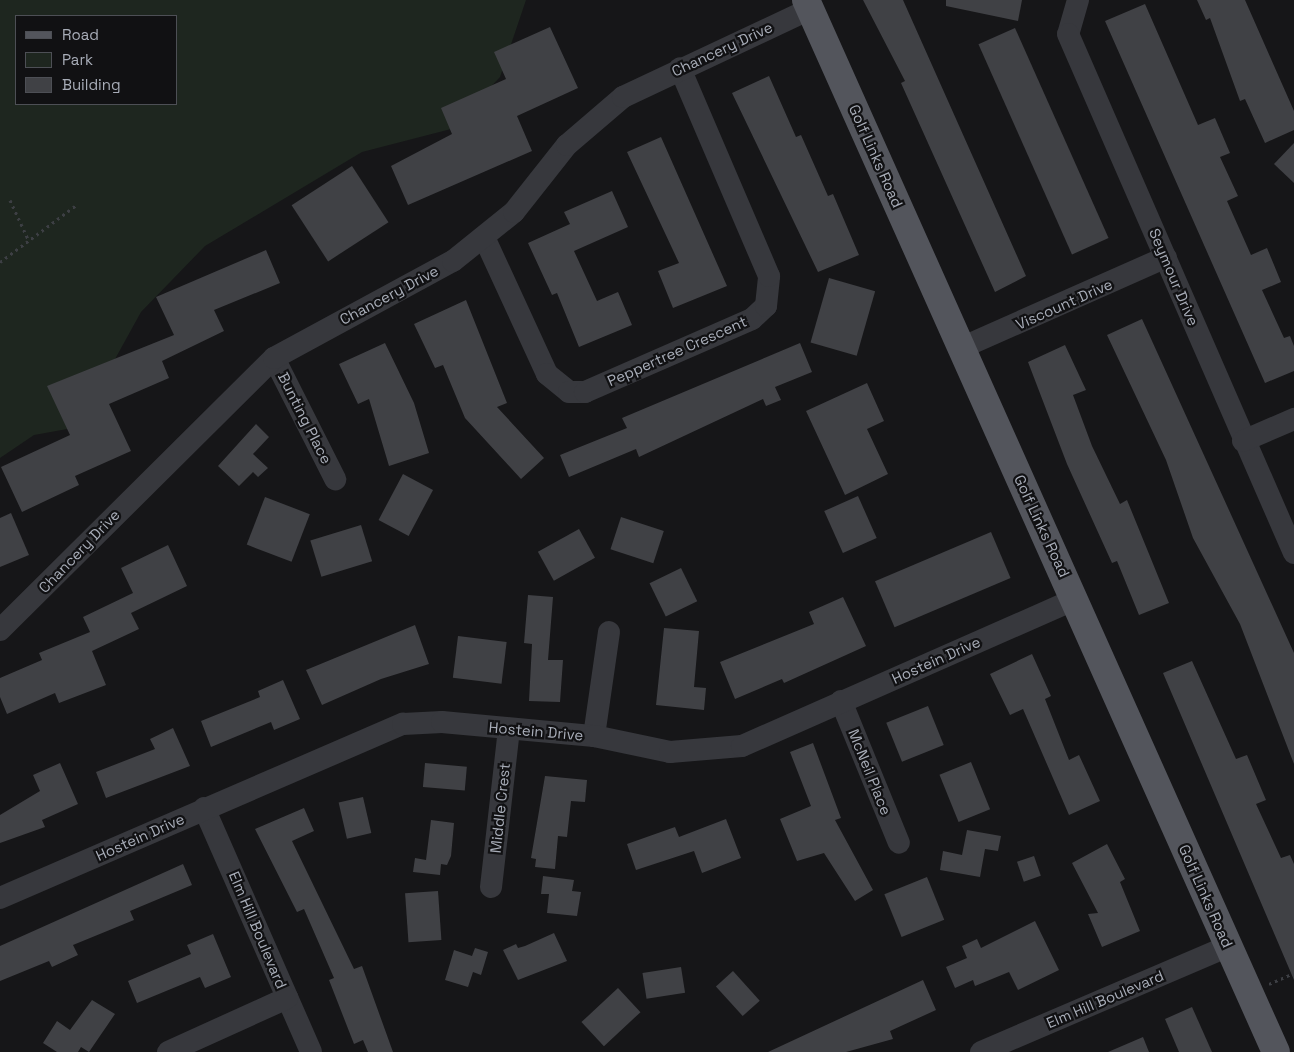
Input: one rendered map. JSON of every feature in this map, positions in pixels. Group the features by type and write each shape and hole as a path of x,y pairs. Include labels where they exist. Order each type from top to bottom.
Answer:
{"main road":[{"name":"Golf Links Road","path":"808,4 1276,1052"}],"street":[{"name":"Seymour Drive","path":"1078,0 1068,34 1166,257 1243,441 1294,553"},
{"name":"Chancery Drive","path":"0,630 274,358 453,261 514,212 596,117 623,98 808,4"},
{"name":"Peppertree Crescent","path":"484,237 547,374 569,392 585,392 752,318 766,306 769,276 680,68"},
{"name":"Viscount Drive","path":"961,348 1166,257"},
{"name":"Bunting Place","path":"274,358 335,479"},
{"path":"1243,441 1294,419"},
{"name":"Hostein Drive","path":"0,898 204,808 403,724 442,722 594,736 670,752 742,746 1075,599"},
{"path":"594,736 609,632"},
{"name":"McNeil Place","path":"841,701 899,843"},
{"name":"Middle Crest","path":"491,887 508,729"},
{"name":"Elm Hill Boulevard","path":"204,808 311,1052"},
{"name":"Elm Hill Boulevard","path":"982,1052 1228,946"},
{"path":"168,1052 287,998"}],"path":[{"path":"10,200 28,239"},
{"path":"0,262 28,239 75,206"},
{"path":"1250,992 1294,973"}],"green space":[{"path":"0,0 526,0 500,77 451,129 362,152 205,246 141,312 93,399 67,429 34,435 0,458"}],"building":[{"path":"863,0 903,0 1026,276 995,292 901,83 905,81"},
{"path":"946,0 1022,0 1018,21 946,6"},
{"path":"1197,0 1245,0 1294,111 1294,130 1265,143 1245,99 1240,101 1210,18 1206,20"},
{"path":"1145,4 1198,125 1215,118 1230,153 1220,157 1238,196 1227,201 1251,255 1267,248 1281,282 1262,290 1284,338 1290,336 1294,346 1294,371 1265,383 1105,21"},
{"path":"550,27 578,88 517,116 532,151 408,205 391,166 452,134 441,108 506,79 494,52"},
{"path":"1015,28 1109,238 1072,254 978,44"},
{"path":"769,76 796,137 801,135 828,196 833,194 859,255 818,272 732,93"},
{"path":"661,137 727,286 673,308 658,271 679,263 627,152"},
{"path":"1294,143 1294,183 1274,164"},
{"path":"352,166 388,222 328,261 292,205"},
{"path":"612,191 628,227 574,251 597,301 618,292 632,325 579,347 557,293 552,295 528,243 570,224 564,212"},
{"path":"266,250 280,283 214,310 224,331 162,361 169,378 109,404 131,451 75,476 79,485 22,512 1,467 70,435 47,386 174,335 156,297"},
{"path":"829,278 875,291 857,356 811,342"},
{"path":"466,300 507,403 497,407 544,458 521,479 465,418 443,365 435,368 414,324"},
{"path":"1142,319 1294,653 1294,764 1240,624 1193,538 1166,460 1107,335"},
{"path":"385,343 414,403 429,453 389,466 369,399 358,404 339,364"},
{"path":"800,343 812,372 775,387 781,400 766,406 763,399 639,457 636,449 569,477 560,455 627,428 622,418"},
{"path":"1065,345 1086,390 1073,395 1092,446 1120,504 1127,500 1169,603 1139,615 1117,561 1112,563 1067,464 1028,362"},
{"path":"867,383 884,421 867,429 888,474 845,495 806,411"},
{"path":"256,424 269,437 253,454 268,468 258,477 253,472 239,486 218,466"},
{"path":"403,474 433,490 409,536 379,520"},
{"path":"858,496 877,538 843,553 824,511"},
{"path":"265,497 310,514 292,562 247,545"},
{"path":"11,513 29,555 0,567 0,518"},
{"path":"621,517 664,531 653,563 610,549"},
{"path":"361,525 372,561 321,577 310,540"},
{"path":"579,529 595,558 554,581 538,552"},
{"path":"991,532 1011,578 895,627 875,581"},
{"path":"168,545 187,586 131,613 139,629 92,651 106,685 59,703 55,693 7,714 0,697 0,678 42,660 39,653 90,632 83,617 133,593 121,568"},
{"path":"681,568 697,601 666,617 650,583"},
{"path":"528,595 553,597 548,660 563,660 560,702 529,701 532,644 524,643"},
{"path":"843,597 866,646 784,683 782,679 735,699 720,662 814,624 809,612"},
{"path":"415,625 429,664 381,679 322,705 306,670"},
{"path":"664,628 699,631 694,687 706,688 704,710 656,705"},
{"path":"458,636 507,642 502,684 453,678"},
{"path":"1032,654 1051,696 1045,699 1069,760 1079,755 1100,801 1069,815 1023,709 1010,715 990,674"},
{"path":"1192,661 1236,759 1247,755 1266,800 1256,804 1281,858 1290,855 1294,864 1294,980 1163,673"},
{"path":"283,680 300,719 274,730 271,722 211,747 201,721 260,697 258,691"},
{"path":"928,706 944,745 902,762 886,723"},
{"path":"173,728 190,766 106,798 96,772 155,749 150,739"},
{"path":"813,743 841,818 835,820 873,890 855,901 824,853 797,861 780,819 811,806 790,752"},
{"path":"971,762 990,809 959,822 939,775"},
{"path":"60,763 78,804 42,820 45,827 0,843 0,815 40,791 33,775"},
{"path":"425,763 467,767 465,791 423,787"},
{"path":"545,776 587,780 585,802 571,801 567,837 558,836 555,869 535,867 536,859 531,858"},
{"path":"363,797 371,833 347,839 339,803"},
{"path":"304,808 314,831 292,841 354,969 362,966 393,1052 368,1052 363,1040 354,1044 329,980 334,978 304,909 297,912 255,829"},
{"path":"726,819 741,858 702,873 694,851 636,870 627,844 675,827 679,837"},
{"path":"431,820 454,823 451,856 447,865 441,864 440,875 413,872 415,858 426,860"},
{"path":"967,830 1001,836 998,851 985,849 980,877 940,870 943,851 962,855"},
{"path":"1107,844 1125,879 1120,882 1140,931 1102,947 1088,914 1098,913 1072,863"},
{"path":"1034,856 1041,876 1024,882 1017,862"},
{"path":"183,864 192,885 130,911 134,920 73,945 78,955 52,967 49,961 0,981 0,946"},
{"path":"543,876 574,880 572,891 581,892 577,916 547,913 549,894 541,894"},
{"path":"927,877 944,920 902,937 884,894"},
{"path":"438,891 441,940 408,942 405,893"},
{"path":"1035,921 1059,970 1018,990 1009,972 975,986 973,980 955,988 946,967 967,958 962,946 977,939 981,948"},
{"path":"554,933 567,961 518,980 503,950 516,944 518,948 525,946"},
{"path":"213,934 231,977 205,988 200,977 137,1003 128,981 191,954 187,945"},
{"path":"475,948 488,952 481,975 473,972 468,987 445,980 454,950 472,956"},
{"path":"681,967 685,993 647,999 642,973"},
{"path":"733,971 760,1001 743,1016 716,986"},
{"path":"923,980 936,1010 890,1031 893,1039 846,1052 768,1052"},
{"path":"618,988 641,1012 604,1046 581,1022"},
{"path":"92,1000 115,1014 89,1052 81,1047 78,1052 57,1052 43,1043 57,1021 70,1030"},
{"path":"1192,1007 1212,1052 1179,1052 1165,1019"},
{"path":"1143,1037 1149,1052 1108,1052"}]}
